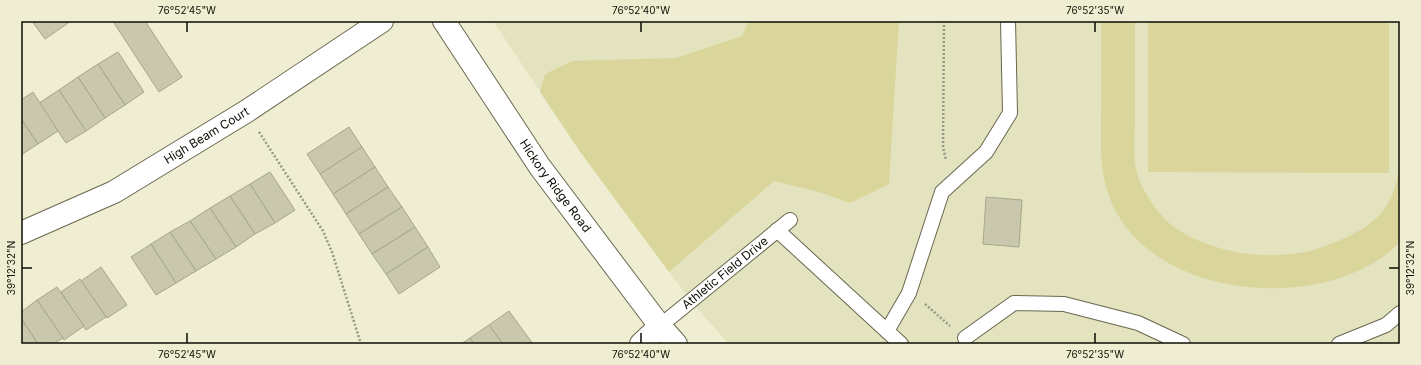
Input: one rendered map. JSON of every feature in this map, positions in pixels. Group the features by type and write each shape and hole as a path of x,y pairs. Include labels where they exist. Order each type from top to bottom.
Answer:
{"street":[{"name":"High Beam Court","path":"21,233 114,192 247,111 382,21"},
{"name":"Hickory Ridge Road","path":"444,21 540,167 660,326 676,344"},
{"path":"640,344 660,326"}],"lane":[{"path":"887,331 909,293 942,192 986,152 1010,113 1008,21"},
{"name":"Athletic Field Drive","path":"660,326 790,220"},
{"path":"777,230 901,344"},
{"path":"965,338 1014,303 1064,304 1138,323 1184,344"},
{"path":"1339,344 1386,325 1400,313"}],"path":[{"path":"944,21 943,147 947,165"},
{"path":"247,111 268,149 323,231 332,252 361,344"},
{"path":"924,300 926,305 965,338"}],"shaded area":[{"path":"493,21 1400,21 1400,344 729,344 693,304 581,153"},
{"path":"749,21 899,21 889,184 850,203 819,192 774,181 669,272 581,153 540,92 545,74 572,61 676,58 742,36"},
{"path":"1101,21 1135,21 1134,150 1136,168 1141,184 1147,194 1157,210 1169,223 1201,242 1238,252 1258,255 1277,255 1296,254 1314,250 1350,235 1371,223 1377,217 1387,205 1392,195 1400,162 1400,242 1368,266 1329,281 1285,288 1240,286 1197,276 1158,257 1128,229 1108,193 1105,183 1101,143"},
{"path":"1148,21 1389,21 1389,173 1148,172"}],"building":[{"path":"32,21 71,21 45,39"},
{"path":"117,21 145,21 182,77 159,92 114,23"},
{"path":"118,52 144,92 125,105 98,64"},
{"path":"98,64 125,105 105,118 78,77"},
{"path":"78,77 105,118 86,131 59,90"},
{"path":"59,90 86,131 66,143 39,103"},
{"path":"33,92 58,131 38,144 21,119 21,100"},
{"path":"21,119 38,144 21,155"},
{"path":"349,127 362,147 320,174 307,154"},
{"path":"362,147 375,167 333,194 320,174"},
{"path":"375,167 388,187 346,214 333,194"},
{"path":"270,172 295,210 275,223 250,184"},
{"path":"250,184 275,223 255,234 230,196"},
{"path":"388,187 402,207 359,234 346,214"},
{"path":"230,196 255,234 236,247 210,208"},
{"path":"986,197 1022,200 1019,247 983,244"},
{"path":"402,207 415,227 372,254 359,234"},
{"path":"210,208 236,247 216,259 190,221"},
{"path":"190,221 216,259 196,271 170,232"},
{"path":"415,227 428,247 386,274 372,254"},
{"path":"170,232 196,271 176,283 151,244"},
{"path":"151,244 176,283 156,295 131,257"},
{"path":"428,247 440,267 399,294 386,274"},
{"path":"101,267 127,305 107,318 81,281"},
{"path":"80,279 106,317 86,330 61,292"},
{"path":"57,287 84,326 64,340 37,300"},
{"path":"37,300 63,338 53,344 38,344 21,318 21,312"},
{"path":"509,311 533,344 503,344 489,325"},
{"path":"21,318 38,344 21,344"},
{"path":"489,325 503,344 474,344 470,338"},
{"path":"470,338 474,344 461,344"}]}
